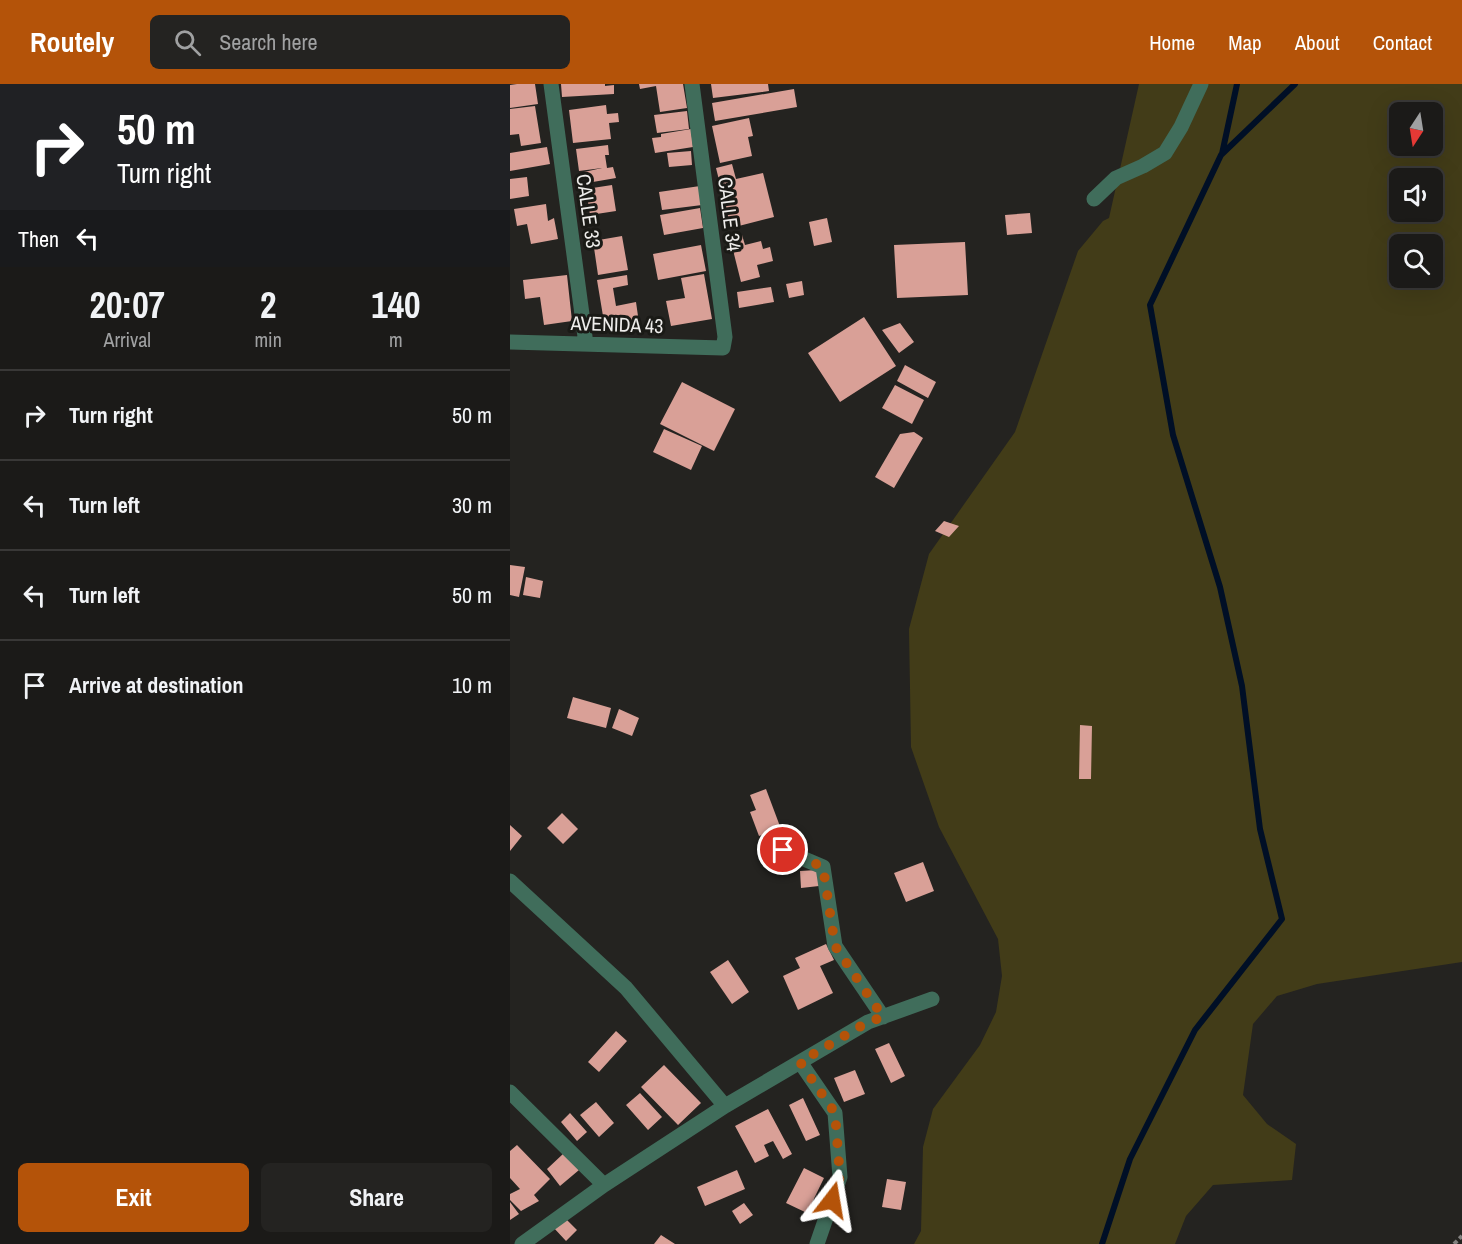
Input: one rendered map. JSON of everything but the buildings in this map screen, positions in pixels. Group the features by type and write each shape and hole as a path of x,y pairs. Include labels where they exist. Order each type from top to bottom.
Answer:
{"street":[{"name":"CALLE 33","path":"551,84 586,344"},
{"name":"CALLE 34","path":"692,84 725,337 723,348"},
{"path":"1094,199 1116,178 1165,153 1181,127 1201,84"},
{"name":"AVENIDA 43","path":"510,342 723,348"},
{"path":"783,850 823,867 835,946 883,1017"},
{"path":"510,881 626,988 725,1106"},
{"path":"522,1244 604,1185 725,1106 868,1022 932,999"},
{"path":"800,1062 835,1113 840,1177 817,1244"},
{"path":"510,1092 604,1185"}],"path":[{"path":"1454,1244 1462,1236"}],"shaded area":[{"path":"1139,84 1462,84 1462,962 1317,984 1277,996 1253,1024 1243,1095 1267,1124 1296,1144 1292,1180 1213,1185 1186,1216 1175,1244 914,1244 921,1231 923,1147 933,1109 980,1045 996,1012 1002,976 998,939 939,827 911,747 909,629 929,554 1015,432 1078,251 1103,221 1109,218"}],"waterway":[{"path":"1222,154 1237,84"},
{"path":"1102,1244 1130,1159 1195,1030 1282,919 1260,829 1242,686 1220,587 1173,435 1150,305 1221,155 1295,84"}],"route":[{"path":"783,850 823,867 835,946 883,1017 868,1022 800,1062 835,1113 840,1177 832,1200"}]}
